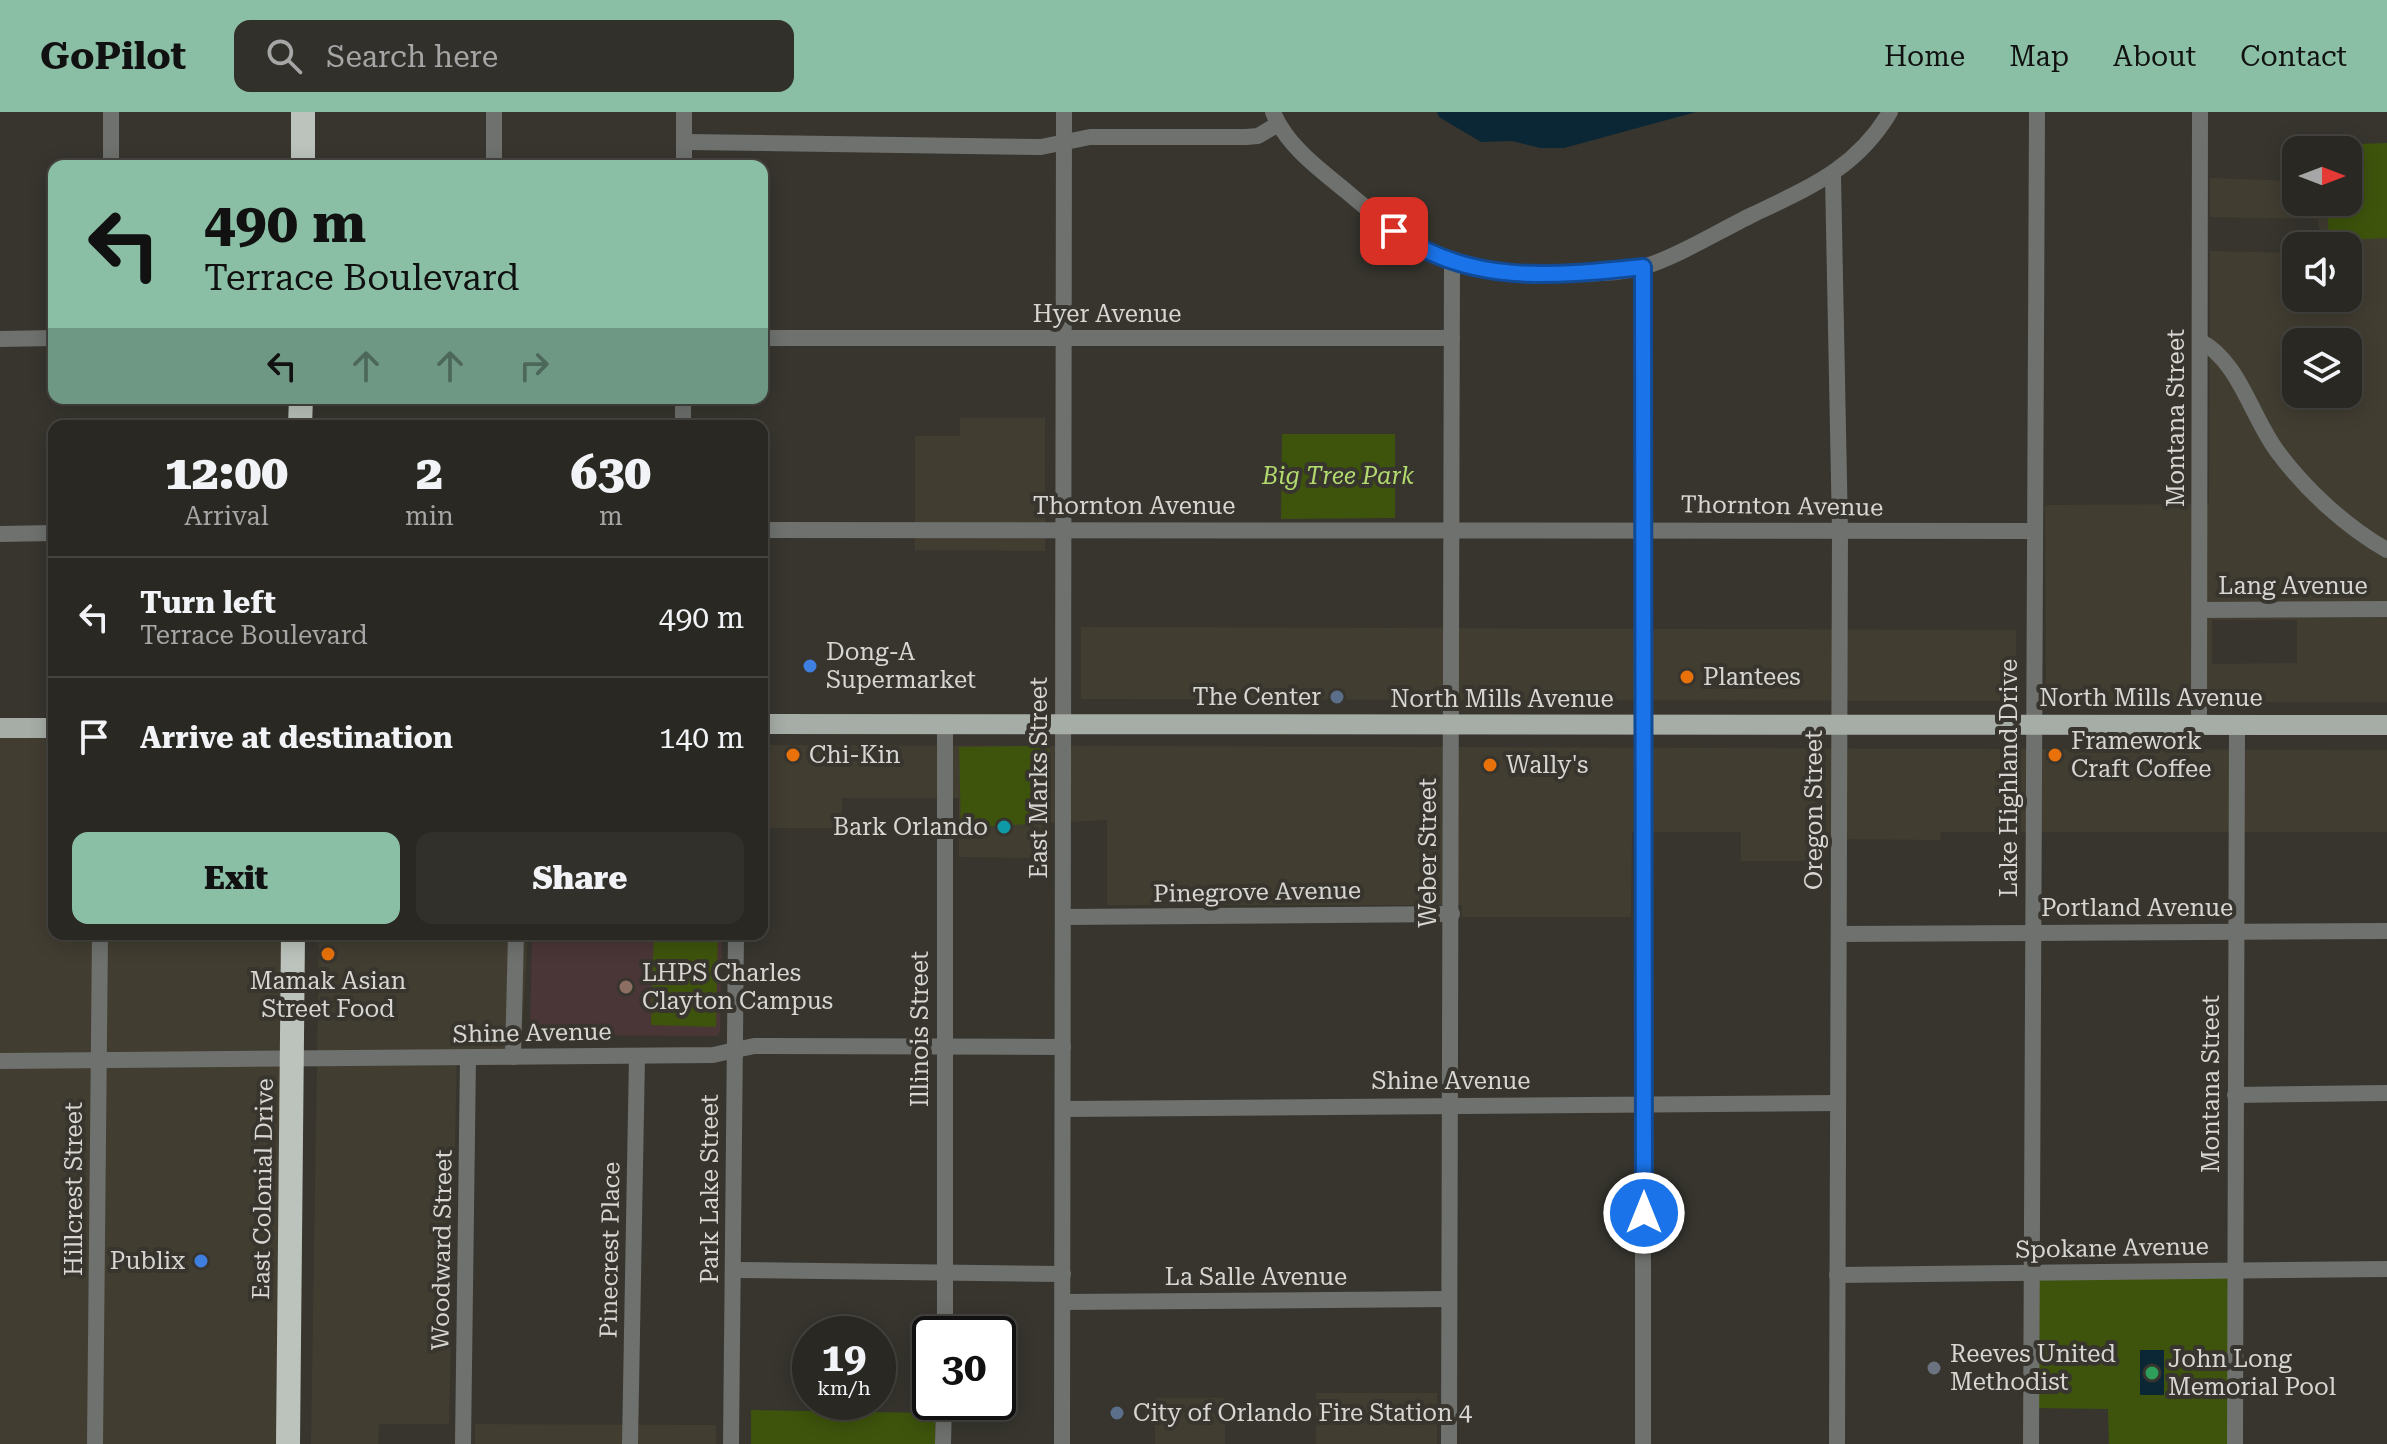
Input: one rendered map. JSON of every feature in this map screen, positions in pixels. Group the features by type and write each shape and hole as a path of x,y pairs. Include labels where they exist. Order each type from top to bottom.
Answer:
{"highway":[{"path":"303,112 303,160"},
{"name":"East Colonial Drive","path":"288,1444 293,940"}],"main road":[{"name":"North Mills Avenue","path":"768,724 2387,725"},
{"path":"0,728 48,728"}],"street":[{"path":"111,112 111,160"},
{"path":"494,112 494,160"},
{"path":"684,112 684,160"},
{"name":"East Marks Street","path":"1062,1444 1064,112"},
{"path":"684,142 1041,147 1090,137 1258,136 1275,118 1305,156 1409,242 1452,263 1490,273 1575,274 1643,267 1833,176 1875,137 1890,112"},
{"name":"Lake Highland Drive","path":"2031,1444 2037,112"},
{"name":"Montana Street","path":"2199,725 2200,112"},
{"name":"Oregon Street","path":"1833,176 1840,531 1837,1444"},
{"name":"Weber Street","path":"1449,1444 1452,263"},
{"path":"1643,267 1643,1444"},
{"path":"0,339 48,338"},
{"name":"Hyer Avenue","path":"768,338 1452,338"},
{"path":"2200,341 2218,350 2226,360 2252,412 2294,472 2358,530 2387,550"},
{"name":"Thornton Avenue","path":"768,530 2034,531"},
{"path":"0,534 48,533"},
{"name":"Lang Avenue","path":"2200,610 2387,609"},
{"name":"Illinois Street","path":"945,724 945,1316"},
{"name":"Montana Street","path":"2235,1444 2237,724"},
{"name":"Pinegrove Avenue","path":"1064,917 1452,914"},
{"name":"Portland Avenue","path":"1839,934 2387,931"},
{"name":"Hillcrest Street","path":"95,1444 100,940"},
{"path":"513,1057 516,940"},
{"name":"Park Lake Street","path":"731,1444 736,940"},
{"name":"Shine Avenue","path":"0,1061 292,1061 713,1055 754,1046 1063,1047"},
{"name":"Pinecrest Place","path":"630,1444 637,1056"},
{"name":"Woodward Street","path":"463,1444 468,1057"},
{"path":"2235,1095 2387,1093"},
{"name":"Shine Avenue","path":"1064,1109 1838,1103"},
{"name":"Spokane Avenue","path":"1837,1275 2387,1269"},
{"path":"735,1270 1063,1274"},
{"name":"La Salle Avenue","path":"1063,1302 1449,1299"},
{"path":"943,1444 944,1420"}],"shaded area":[{"path":"2387,153 2387,702 2046,702 2045,505 2209,504 2210,251 2282,253 2282,312 2362,312 2362,232 2319,232 2318,219 2210,217 2210,178 2282,181 2282,216 2362,216 2362,184","holes":["2212,620 2297,620 2297,663 2212,664"]},
{"path":"960,418 1045,418 1045,551 915,550 915,436 960,436"},
{"path":"1081,627 2016,630 2016,701 1081,699"},
{"path":"48,728 48,940 294,940 288,1444 0,1444 0,729"},
{"path":"768,745 2387,750 2387,832 1941,832 1940,840 1825,839 1824,861 1741,861 1741,832 1632,832 1631,917 1462,917 1462,905 1107,905 1107,820 1047,823 1047,858 959,857 959,798 842,798 842,828 768,828"},
{"path":"319,940 528,940 521,1050 457,1054 449,1424 379,1424 378,1444 311,1444"},
{"name":"LHPS Charles Clayton Campus","path":"532,940 722,940 720,1032 717,1036 530,1035"},
{"path":"1316,1393 1437,1393 1437,1444 1316,1444"},
{"path":"1155,1398 1225,1398 1225,1444 1155,1444"},
{"path":"475,1424 716,1425 716,1444 475,1444"}],"green space":[{"path":"2387,143 2387,238 2362,239 2362,232 2329,232 2328,216 2362,216 2362,144"},
{"name":"Big Tree Park","path":"1282,434 1395,434 1395,518 1281,519"},
{"path":"1049,746 1047,823 961,828 959,747"},
{"path":"654,940 718,940 716,1027 651,1025"},
{"path":"2235,1270 2235,1444 2109,1444 2108,1409 2031,1408 2031,1273"},
{"path":"751,1410 792,1411 792,1420 896,1420 896,1412 912,1413 912,1420 935,1420 935,1444 751,1444"}],"water":[{"path":"1437,112 1696,112 1564,148 1540,148 1512,141 1481,142 1439,117"},
{"name":"John Long Memorial Pool","path":"2140,1350 2164,1350 2164,1395 2140,1395"}],"place":[{"name":"Dong-A Supermarket","path":"810,666"},
{"name":"Plantees","path":"1687,677"},
{"name":"The Center","path":"1337,697"},
{"name":"Chi-Kin","path":"793,755"},
{"name":"Framework Craft Coffee","path":"2055,755"},
{"name":"Wally's","path":"1490,765"},
{"name":"Bark Orlando","path":"1004,827"},
{"name":"Mamak Asian Street Food","path":"328,954"},
{"name":"LHPS Charles Clayton Campus","path":"626,987"},
{"name":"Publix","path":"201,1261"},
{"name":"Reeves United Methodist","path":"1934,1368"},
{"name":"John Long Memorial Pool","path":"2152,1373"},
{"name":"City of Orlando Fire Station 4","path":"1117,1413"}],"route":[{"path":"1394,231 1452,263 1490,273 1575,274 1643,267 1644,1213"}]}
